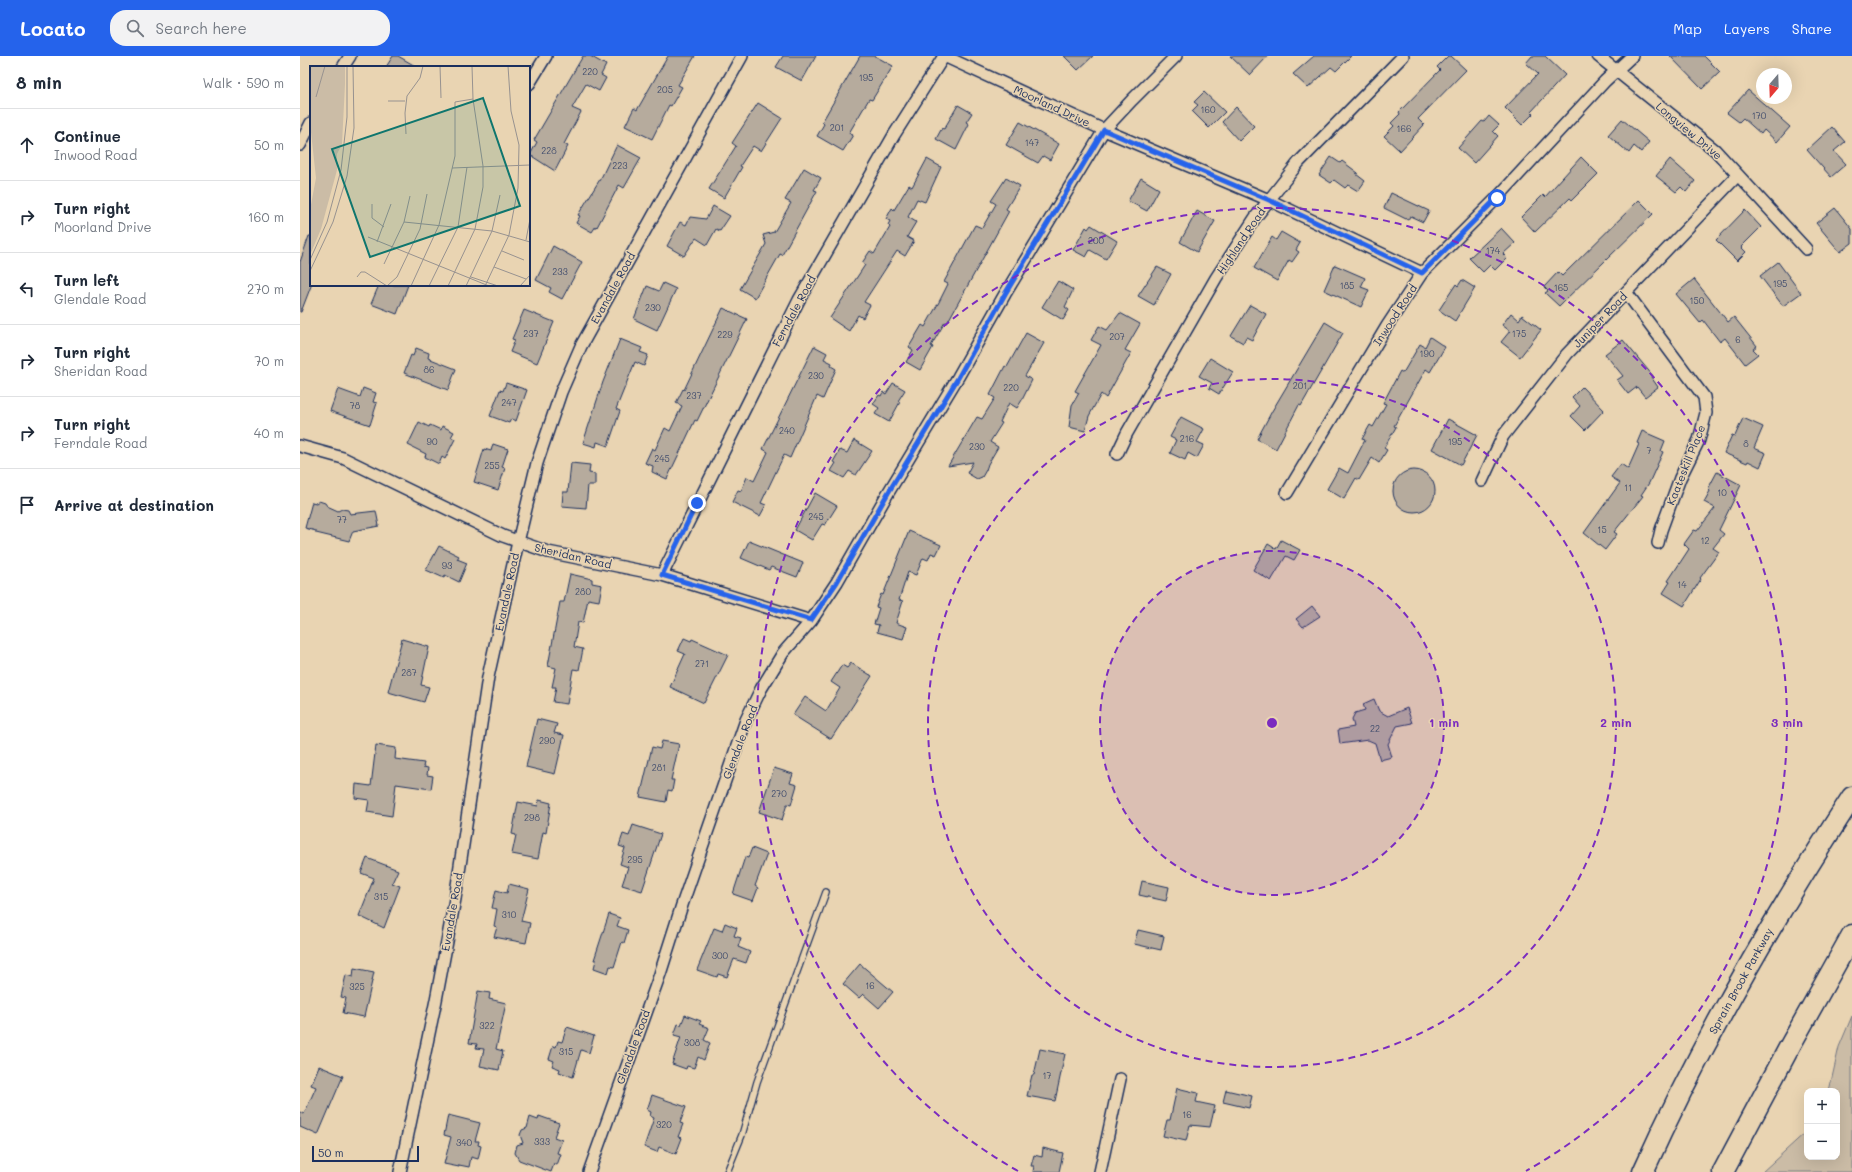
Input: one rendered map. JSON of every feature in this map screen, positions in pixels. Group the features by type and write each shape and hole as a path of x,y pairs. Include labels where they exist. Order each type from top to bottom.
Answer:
{"highway":[{"name":"Sprain Brook Parkway","path":"1643,1172 1692,1071 1744,973 1797,883 1852,796"},
{"path":"1723,1172 1780,1063 1852,936"}],"street":[{"path":"344,66 350,56"},
{"path":"530,82 546,56"},
{"name":"Evandale Road","path":"400,1172 436,1000 455,899 488,678 537,463 561,392 581,346 742,56"},
{"name":"Moorland Drive","path":"944,56 1104,130 1269,200 1422,273"},
{"name":"Ferndale Road","path":"662,575 799,300 894,136 944,56"},
{"name":"Glendale Road","path":"589,1172 660,974 682,905 746,720 761,689 783,653 811,620 837,582 888,493 958,378 1005,294 1104,130 1176,56"},
{"name":"Highland Road","path":"1117,454 1127,433 1216,278 1255,218 1299,162 1403,56"},
{"name":"Longview Drive","path":"1598,56 1715,150 1806,250"},
{"name":"Inwood Road","path":"1287,493 1387,326 1422,273 1497,198 1605,81 1632,56"},
{"path":"300,145 310,126"},
{"name":"Juniper Road","path":"1482,481 1503,436 1567,354 1738,175"},
{"name":"Kaateskill Place","path":"1626,292 1704,397 1706,413 1699,440 1680,478 1660,530 1658,543"},
{"name":"Sheridan Road","path":"300,446 343,458 518,542 548,552 662,575 811,620"},
{"path":"1100,1172 1120,1079"}],"lane":[{"path":"727,1172 742,1135 757,1082 826,892"}],"shaded area":[{"path":"1852,1016 1852,1172 1762,1172 1804,1134 1804,1160 1840,1160 1840,1088 1830,1088 1839,1047"}],"building":[{"path":"393,56 398,56 415,66 387,66"},
{"path":"583,56 590,56 606,65 601,75 606,78 599,91 586,84 572,108 581,112 564,144 568,146 555,171 530,155 537,142 534,140"},
{"path":"668,56 695,56 678,85 682,87 671,106 669,105 652,139 625,126 634,108 637,110"},
{"path":"783,56 816,56 802,81 776,67"},
{"path":"860,56 875,56 893,66 872,100 869,99 849,133 853,135 843,151 817,136 824,124 822,122"},
{"path":"1064,56 1093,56 1078,70"},
{"path":"1230,56 1268,56 1250,75"},
{"path":"1314,56 1351,56 1336,71 1331,67 1308,88 1293,74"},
{"path":"1448,56 1451,56 1466,70 1418,119 1424,125 1400,151 1384,136 1394,126 1391,123 1400,114 1399,112 1440,70 1437,67"},
{"path":"1532,56 1545,56 1565,75 1531,112 1533,114 1522,125 1505,108 1538,74 1526,63"},
{"path":"1670,56 1704,56 1720,72 1702,89"},
{"path":"1748,90 1756,97 1756,104 1764,104 1790,127 1777,142 1764,130 1761,134 1743,118 1739,122 1727,113"},
{"path":"1204,92 1225,112 1209,128 1192,111 1198,105 1194,102"},
{"path":"758,103 782,118 761,151 753,146 740,166 742,167 724,198 709,189 736,146 732,143"},
{"path":"958,105 972,113 966,122 969,124 956,150 936,139 942,128 944,129"},
{"path":"1236,107 1254,126 1239,141 1222,122"},
{"path":"1489,116 1499,125 1493,131 1498,136 1474,163 1458,148 1482,121 1484,122"},
{"path":"1622,119 1649,142 1641,152 1634,146 1629,153 1608,135"},
{"path":"1020,122 1059,144 1050,160 1043,156 1038,163 1006,145"},
{"path":"1832,127 1845,142 1834,151 1846,164 1831,177 1807,150"},
{"path":"617,145 641,158 624,188 619,185 597,227 596,226 592,232 576,223 580,216 578,215 602,176"},
{"path":"1331,157 1340,163 1342,161 1358,173 1356,174 1365,181 1358,191 1348,185 1345,188 1334,180 1331,183 1319,175"},
{"path":"1581,157 1598,174 1572,200 1570,198 1535,232 1521,217 1543,195 1545,197"},
{"path":"927,159 941,167 925,202 917,199 908,217 916,222 907,237 914,241 905,256 897,251 864,302 870,305 863,318 858,315 849,331 830,318 865,265 862,263 870,251 874,254 890,227 888,225 890,221 886,219 892,208 894,210 909,185 912,187"},
{"path":"1670,159 1695,181 1686,192 1681,187 1676,192 1656,176"},
{"path":"804,168 821,178 814,190 817,191 782,255 780,254 755,298 740,289 766,244 763,235 774,232 791,203 785,200"},
{"path":"1006,178 1020,186 1006,209 1009,211 947,323 945,322 931,346 933,347 920,370 906,362 913,350 909,347 922,325 925,327 939,302 948,284 944,282 975,225 982,228 996,204 991,201"},
{"path":"1141,178 1159,189 1147,211 1128,201"},
{"path":"1391,193 1429,211 1423,222 1410,216 1408,220 1384,208"},
{"path":"1639,200 1653,214 1559,306 1545,293 1548,291 1544,287 1558,272 1562,276"},
{"path":"713,206 730,216 720,231 716,229 707,245 696,238 684,256 667,246 680,222 686,225 690,217 706,219"},
{"path":"1835,208 1852,229 1852,243 1840,252 1816,223"},
{"path":"1745,210 1761,227 1741,247 1746,252 1737,261 1716,240"},
{"path":"1197,211 1215,221 1197,252 1180,242"},
{"path":"1091,225 1117,241 1106,259 1090,250 1086,257 1073,250 1086,227 1088,229"},
{"path":"1501,228 1515,243 1503,254 1507,258 1495,270 1490,265 1483,272 1469,258"},
{"path":"1281,232 1300,243 1296,250 1299,252 1292,262 1289,260 1277,281 1254,268 1272,237 1276,240"},
{"path":"310,236 311,286 301,312 300,312 300,262"},
{"path":"553,246 582,262 562,299 549,292 551,288 536,280"},
{"path":"1778,262 1801,293 1783,306 1760,276"},
{"path":"1335,265 1365,278 1361,287 1369,290 1361,307 1324,290"},
{"path":"1157,267 1171,274 1154,305 1138,296"},
{"path":"1694,279 1728,322 1734,317 1757,346 1753,349 1758,354 1745,364 1725,338 1720,342 1703,320 1700,323 1676,294"},
{"path":"1462,280 1475,288 1455,321 1439,310 1456,284 1458,286"},
{"path":"1058,281 1073,290 1065,307 1069,310 1063,320 1042,307"},
{"path":"663,283 676,289 657,330 634,319 647,286 659,291"},
{"path":"379,286 408,286 397,314 371,304"},
{"path":"1250,305 1266,314 1252,340 1246,337 1243,343 1231,336"},
{"path":"723,308 747,319 697,421 695,420 667,479 652,472 653,466 645,463 652,448 655,450 665,428 670,431 682,406 676,403 683,389 684,390"},
{"path":"524,310 554,322 537,363 510,352 515,340 512,339"},
{"path":"1120,313 1140,324 1125,350 1131,353 1106,398 1101,394 1089,416 1085,431 1069,427 1072,405 1079,393 1075,391 1101,345 1091,340 1099,326 1107,330"},
{"path":"1511,313 1519,320 1522,315 1541,330 1520,357 1501,342 1510,331 1502,325"},
{"path":"1325,322 1343,333 1301,406 1299,405 1276,449 1257,439"},
{"path":"1026,333 1044,343 1025,376 1032,380 1022,400 1017,408 1009,403 1000,422 1002,423 990,442 998,447 982,477 977,479 967,473 973,462 948,466 977,417 982,419 995,398 990,395 1005,366 1007,367"},
{"path":"1430,337 1445,347 1430,372 1426,369 1394,426 1396,427 1384,448 1387,450 1379,463 1372,458 1359,480 1356,478 1344,499 1327,489 1339,468 1348,473 1365,440 1362,439 1370,425 1373,427 1386,404 1383,403 1400,371 1403,373 1420,344 1425,347"},
{"path":"620,339 642,348 640,352 648,355 644,366 635,362 616,409 620,411 608,446 597,442 596,447 583,443 603,382"},
{"path":"1623,340 1653,376 1651,377 1658,387 1645,397 1637,387 1628,394 1617,380 1623,376 1605,354"},
{"path":"814,346 827,353 824,359 832,363 831,366 836,369 823,399 817,396 790,458 784,455 761,503 766,505 760,516 732,502 738,490 741,491 747,477 754,481 768,452 763,449"},
{"path":"416,348 429,353 428,358 456,369 448,390 404,373 411,355 413,356"},
{"path":"1210,358 1233,372 1219,394 1209,388 1212,383 1199,376"},
{"path":"506,383 527,390 516,421 511,419 509,423 490,416 500,390 503,391"},
{"path":"893,383 905,390 898,401 900,402 889,422 875,414 879,408 873,404 879,395 881,396 883,392 886,394"},
{"path":"1582,387 1604,410 1585,430 1571,416 1580,406 1572,397"},
{"path":"363,388 376,393 373,402 377,403 370,425 330,411 338,389 360,397"},
{"path":"1181,417 1204,429 1197,442 1204,445 1197,458 1188,453 1185,460 1170,453 1176,440 1170,437"},
{"path":"1743,418 1763,427 1754,448 1766,453 1760,467 1748,461 1747,463 1724,453 1732,435 1735,436"},
{"path":"1448,419 1477,435 1461,465 1432,449"},
{"path":"419,422 429,427 430,425 441,430 442,426 454,432 451,437 455,439 445,459 442,457 439,464 425,457 426,454 408,445"},
{"path":"1642,431 1665,441 1661,451 1663,452 1649,483 1641,495 1643,496 1614,532 1617,534 1605,550 1584,533 1620,483 1611,477 1621,464 1628,469 1639,444 1637,443"},
{"path":"854,440 872,451 856,475 849,471 844,478 831,471 836,463 833,462 840,450 847,453"},
{"path":"493,444 508,449 502,467 505,468 498,490 474,482 484,449 491,451"},
{"path":"571,463 590,465 589,473 595,474 595,485 588,485 586,508 562,506 563,492 568,492"},
{"path":"1410,470 1418,470 1426,473 1432,479 1435,491 1432,503 1426,509 1418,512 1410,512 1402,509 1396,503 1393,495 1393,487 1396,479 1402,473"},
{"path":"1717,472 1741,485 1719,530 1724,534 1713,548 1719,552 1700,578 1701,579 1684,606 1663,593 1670,582 1668,581 1689,549 1684,544 1694,530 1697,531 1715,508 1704,502 1710,491 1708,489"},
{"path":"815,493 837,506 825,525 822,524 812,540 795,530"},
{"path":"319,501 338,511 342,509 348,510 350,514 376,511 379,526 353,531 349,541 316,533 316,531 305,528 312,502 316,503"},
{"path":"909,531 941,545 936,555 931,553 928,560 923,558 916,575 908,572 899,600 903,601 896,623 907,627 903,639 877,632 879,625 874,624 879,608 876,607 881,594 883,595"},
{"path":"1281,540 1300,550 1294,560 1286,556 1271,581 1253,570 1268,544 1276,549"},
{"path":"749,541 803,563 797,577 771,567 769,570 741,558"},
{"path":"439,546 459,556 457,559 467,563 459,582 445,575 444,578 426,570"},
{"path":"570,574 592,579 592,583 602,585 599,601 588,599 583,623 578,622 574,647 583,649 579,670 573,669 567,704 553,702 556,687 552,687 556,668 548,666 560,602 564,602"},
{"path":"1312,606 1320,616 1303,627 1296,619"},
{"path":"684,638 691,641 692,639 728,655 704,703 670,687 685,654 678,651"},
{"path":"402,639 429,647 421,685 429,687 424,702 388,692"},
{"path":"851,663 872,676 831,739 793,715 805,697 826,711 840,688 831,682 842,665 847,668"},
{"path":"1374,699 1379,711 1388,716 1407,708 1412,723 1397,726 1388,744 1392,757 1380,760 1375,743 1368,740 1340,744 1338,730 1354,727 1352,719 1355,713 1365,710 1363,704"},
{"path":"537,719 557,724 554,733 564,735 555,774 526,767"},
{"path":"662,741 679,744 671,780 674,780 672,791 668,790 666,802 640,797 652,747 660,749"},
{"path":"376,745 396,748 395,759 424,763 423,767 428,768 427,775 433,776 431,789 396,784 392,816 367,812 369,800 355,798 356,784 371,786"},
{"path":"774,768 793,774 790,783 797,785 791,805 787,804 782,820 759,812"},
{"path":"539,800 551,803 546,833 543,832 538,859 512,854 516,835 512,834 518,802 538,806"},
{"path":"633,825 661,834 642,891 622,885 628,867 620,864 625,848 619,846 623,834 629,836"},
{"path":"752,848 767,854 755,886 758,888 753,901 733,894 745,857 748,858"},
{"path":"367,858 398,870 392,883 400,886 384,928 359,916 374,878 361,873"},
{"path":"1142,881 1169,887 1166,901 1139,895"},
{"path":"509,884 529,889 521,921 530,923 526,943 494,937 497,927 494,926 497,909 492,908 496,890 507,893"},
{"path":"609,914 620,918 617,926 628,930 624,943 622,942 614,967 610,966 608,973 594,968 596,960 594,960"},
{"path":"725,923 737,928 734,936 741,938 738,947 750,952 746,963 734,959 727,977 718,974 717,977 697,970 714,928 722,931"},
{"path":"1138,930 1164,936 1161,950 1134,944"},
{"path":"860,964 893,992 879,1008 863,994 859,998 843,984"},
{"path":"354,968 374,972 364,1017 343,1013 346,998 341,997 346,975 353,977"},
{"path":"478,991 490,993 489,999 506,1003 496,1049 503,1051 499,1070 480,1066 484,1049 476,1048 477,1044 469,1043"},
{"path":"685,1015 701,1021 699,1024 709,1028 704,1040 710,1043 704,1060 698,1057 694,1068 687,1066 686,1069 672,1064 681,1037 674,1035 678,1024 681,1025"},
{"path":"567,1027 594,1036 589,1053 581,1050 573,1077 559,1072 560,1069 552,1066 554,1061 549,1059 553,1046 556,1047 558,1041 562,1042"},
{"path":"1040,1049 1065,1054 1055,1101 1027,1096"},
{"path":"319,1066 343,1076 318,1135 300,1127 300,1112 304,1114 316,1087 311,1085"},
{"path":"1177,1088 1198,1093 1196,1102 1215,1106 1210,1127 1190,1125 1186,1141 1163,1136 1167,1120 1170,1120"},
{"path":"1226,1090 1252,1096 1249,1108 1223,1102"},
{"path":"652,1095 686,1107 680,1123 683,1124 678,1137 682,1138 676,1154 659,1147 657,1152 644,1147 654,1118 650,1116 651,1112 647,1110"},
{"path":"448,1115 480,1123 475,1141 479,1141 478,1145 481,1146 478,1159 471,1157 469,1167 444,1164 451,1137 444,1135"},
{"path":"539,1116 559,1123 554,1137 562,1140 557,1153 561,1154 557,1165 554,1164 551,1172 519,1160 515,1153 517,1145 523,1143 520,1135 522,1130 527,1128 530,1117 538,1120"},
{"path":"1043,1148 1063,1153 1059,1172 1033,1172 1034,1166 1031,1166 1034,1155 1042,1157"}],"route":[{"path":"697,503 662,575 811,620 837,582 888,493 958,378 1005,294 1104,130 1269,200 1422,273 1497,198"}]}
